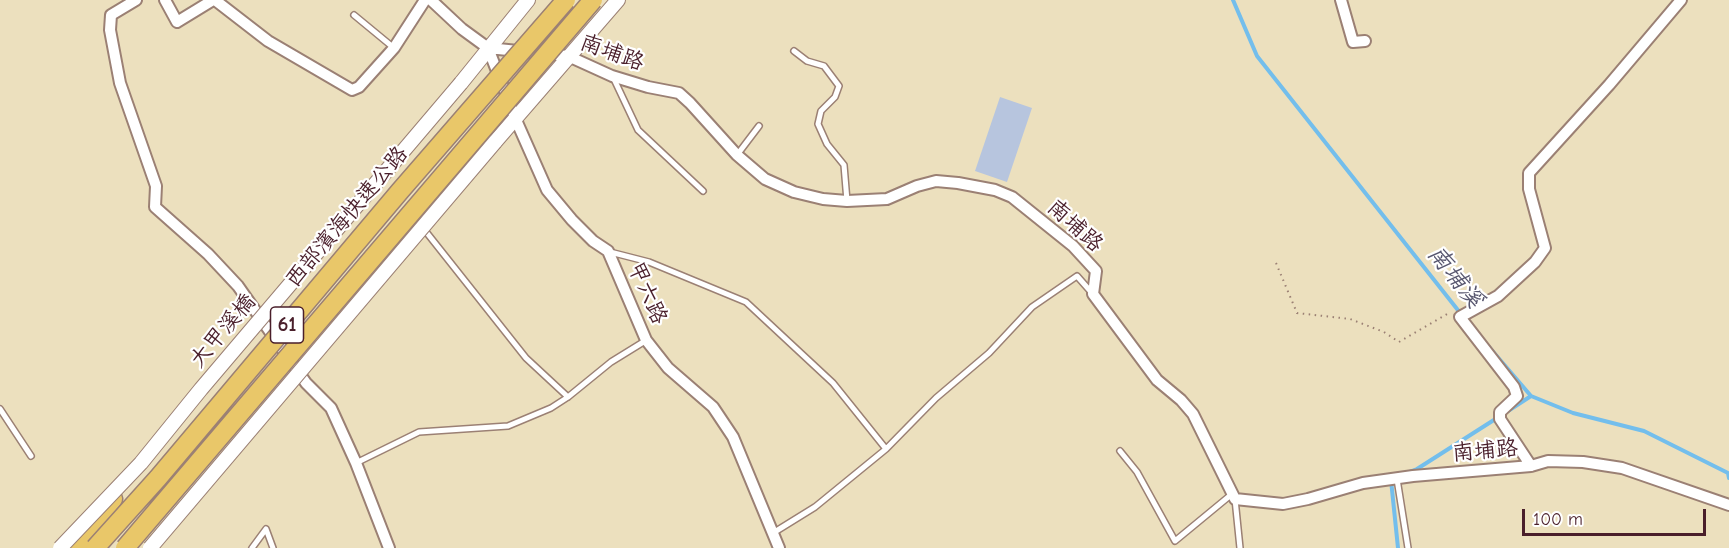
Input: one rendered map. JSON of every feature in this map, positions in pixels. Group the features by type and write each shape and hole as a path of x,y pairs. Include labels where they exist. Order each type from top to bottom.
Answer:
{"highway":[{"name":"西部濱海快速公路","path":"95,548 158,478 400,191 566,0"},
{"name":"西部濱海快速公路","path":"124,548 593,0"},
{"path":"75,548 141,463"}],"street":[{"path":"136,0 111,15 110,30 120,83 156,186 156,207 208,254 238,286 306,383 331,408 356,463 389,548"},
{"path":"165,0 177,22 214,0 268,41 352,90 359,87 394,48 425,0"},
{"path":"431,0 462,29 488,48"},
{"name":"大甲溪橋","path":"60,548 141,463 461,83 528,0"},
{"path":"150,548 618,0"},
{"path":"1341,0 1353,42 1365,41"},
{"path":"1531,466 1500,419 1500,412 1517,396 1514,387 1460,317 1498,296 1535,262 1545,248 1528,189 1529,173 1609,85 1681,0"},
{"name":"南埔路","path":"488,48 568,56 612,76 648,87 679,93 737,155 765,179 794,192 823,199 847,201 887,199 917,186 936,181 995,190 1012,197 1073,246 1096,271 1093,294"},
{"name":"甲六路","path":"488,48 516,120 548,190 592,241 608,251 646,340 668,368 713,407 733,437 779,548"},
{"path":"1093,294 1157,380 1181,400 1193,414 1234,496"},
{"name":"南埔路","path":"1234,496 1283,504 1363,483 1531,466 1548,461 1583,462 1622,468 1729,505"}],"lane":[{"path":"354,15 394,48"},
{"path":"794,51 807,61 824,66 839,86 835,97 821,111 818,124 827,144 844,165 847,201"},
{"path":"612,76 638,130 703,191"},
{"path":"737,155 759,126"},
{"path":"422,228 525,358 568,397"},
{"path":"608,251 649,262 746,302 834,382 886,449"},
{"path":"773,533 814,507 886,449 936,398 989,353 1032,307 1077,276 1093,294"},
{"path":"356,463 418,432 508,426 550,408 568,397 611,362 646,340"},
{"path":"0,409 31,456"},
{"path":"1120,451 1137,472 1175,541 1234,496"},
{"path":"1397,479 1408,548"},
{"path":"1234,496 1240,548"},
{"path":"252,548 266,529 273,548"}],"path":[{"path":"1276,263 1297,312 1350,319 1384,332 1399,342 1447,314 1460,317"}],"shaded area":[{"path":"1000,97 1032,108 1007,182 975,171"}],"waterway":[{"name":"南埔溪","path":"1233,0 1257,56 1461,314"},
{"name":"南埔溪","path":"1489,347 1531,396 1573,413 1644,431 1728,473 1729,478"},
{"path":"1508,411 1531,396"},
{"path":"1409,472 1497,418"},
{"path":"1391,480 1398,548"}]}
